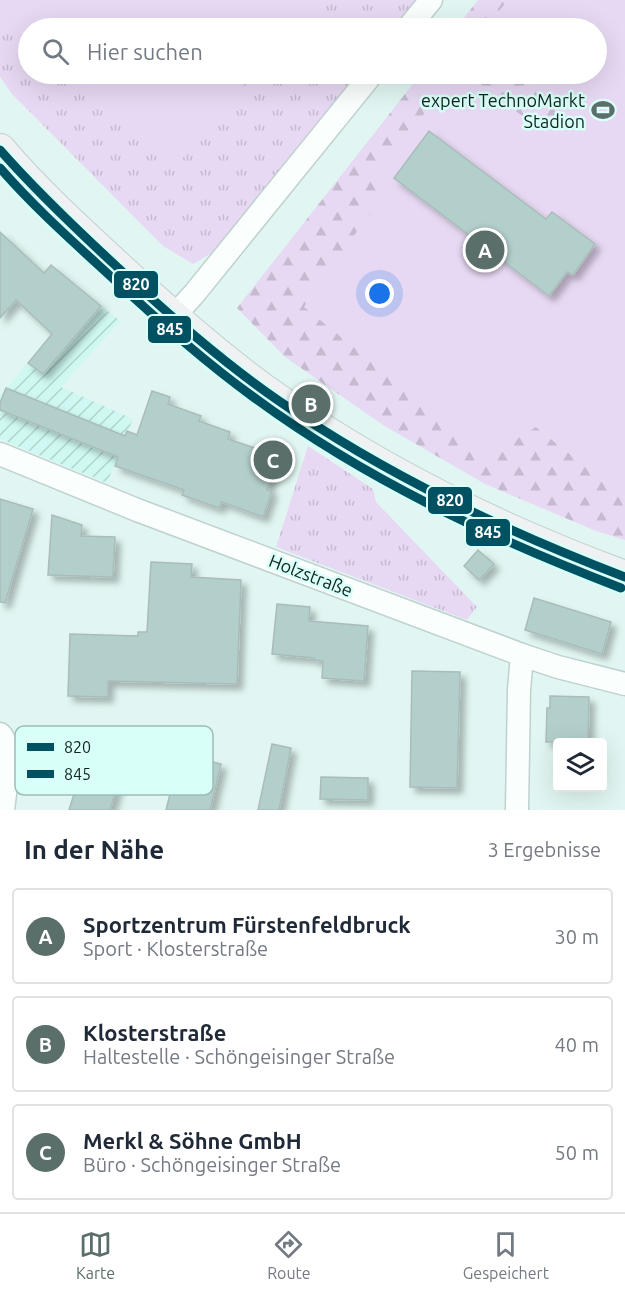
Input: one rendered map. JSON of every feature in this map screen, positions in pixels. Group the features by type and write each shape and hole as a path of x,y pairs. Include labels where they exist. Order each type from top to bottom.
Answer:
{"street":[{"path":"416,18 431,0"},
{"path":"173,317 364,84"},
{"path":"0,150 77,230 173,317 278,400 396,473 504,528 572,558 625,577"},
{"name":"Holzstraße","path":"0,454 137,510 522,655 625,684"},
{"path":"516,810 522,655"},
{"path":"0,734 3,736 8,757 3,810"}],"shaded area":[{"path":"86,294 120,321 61,387 133,419 107,483 0,439 0,396"}],"green space":[{"path":"0,0 416,0 401,18 18,18 18,84 350,84 219,249 193,264 163,246 12,94 0,77"},
{"path":"0,0 312,0 297,18 18,18 18,34 0,19"},
{"path":"478,0 508,0 494,18 464,18"},
{"path":"508,0 625,0 625,498 536,427 489,457 304,307 384,193 370,177 432,105 405,94 413,84 479,84 526,119 556,118 563,108 533,84 607,84 607,18 494,18"},
{"path":"78,84 244,84 177,165"},
{"path":"479,84 533,84 563,108 556,118 526,119"},
{"path":"405,94 432,105 371,177 385,193 536,427 625,498 625,540 596,531 485,484 383,425 285,357 237,308"},
{"path":"308,446 373,489 376,502 477,607 467,620 276,547"}],"building":[{"path":"429,131 546,219 552,212 595,244 573,275 567,272 549,296 394,178"},
{"path":"0,232 44,273 51,265 101,306 43,374 28,363 52,334 16,300 0,318"},
{"path":"6,388 125,436 127,431 137,435 152,391 170,397 168,404 201,416 199,421 230,432 228,439 279,456 267,490 272,491 263,517 222,502 219,508 182,495 184,490 115,466 118,457 0,410 0,403"},
{"path":"0,499 33,509 5,603 0,602"},
{"path":"52,515 82,525 81,536 115,537 113,577 48,575"},
{"path":"478,550 494,564 479,580 464,566"},
{"path":"151,562 192,564 191,577 241,580 237,684 108,681 108,697 68,696 70,634 138,636 138,632 147,632"},
{"path":"534,598 611,622 602,654 525,630"},
{"path":"277,604 310,607 309,621 368,626 364,681 322,678 323,661 272,654"},
{"path":"412,671 460,672 457,788 410,787"},
{"path":"550,696 589,697 588,738 553,738 553,742 546,742 547,708 550,708"},
{"path":"272,744 291,748 279,810 258,810"},
{"path":"213,762 221,764 210,810 166,810 170,795 213,795"},
{"path":"321,777 368,778 368,800 320,799"},
{"path":"74,795 114,795 110,810 69,810"}],"transit line":[{"name":"820","path":"0,150 56,209 154,301 257,386 320,428 403,477 490,520 625,577"},
{"name":"845","path":"0,168 52,222 160,321 233,382 295,426 339,454 430,504 524,549 621,588"}],"place":[{"name":"expert TechnoMarkt Stadion","path":"603,110"},
{"name":"Sportzentrum Fürstenfeldbruck","path":"485,250"},
{"name":"Klosterstraße","path":"311,404"},
{"name":"Merkl & Söhne GmbH","path":"273,460"}]}
